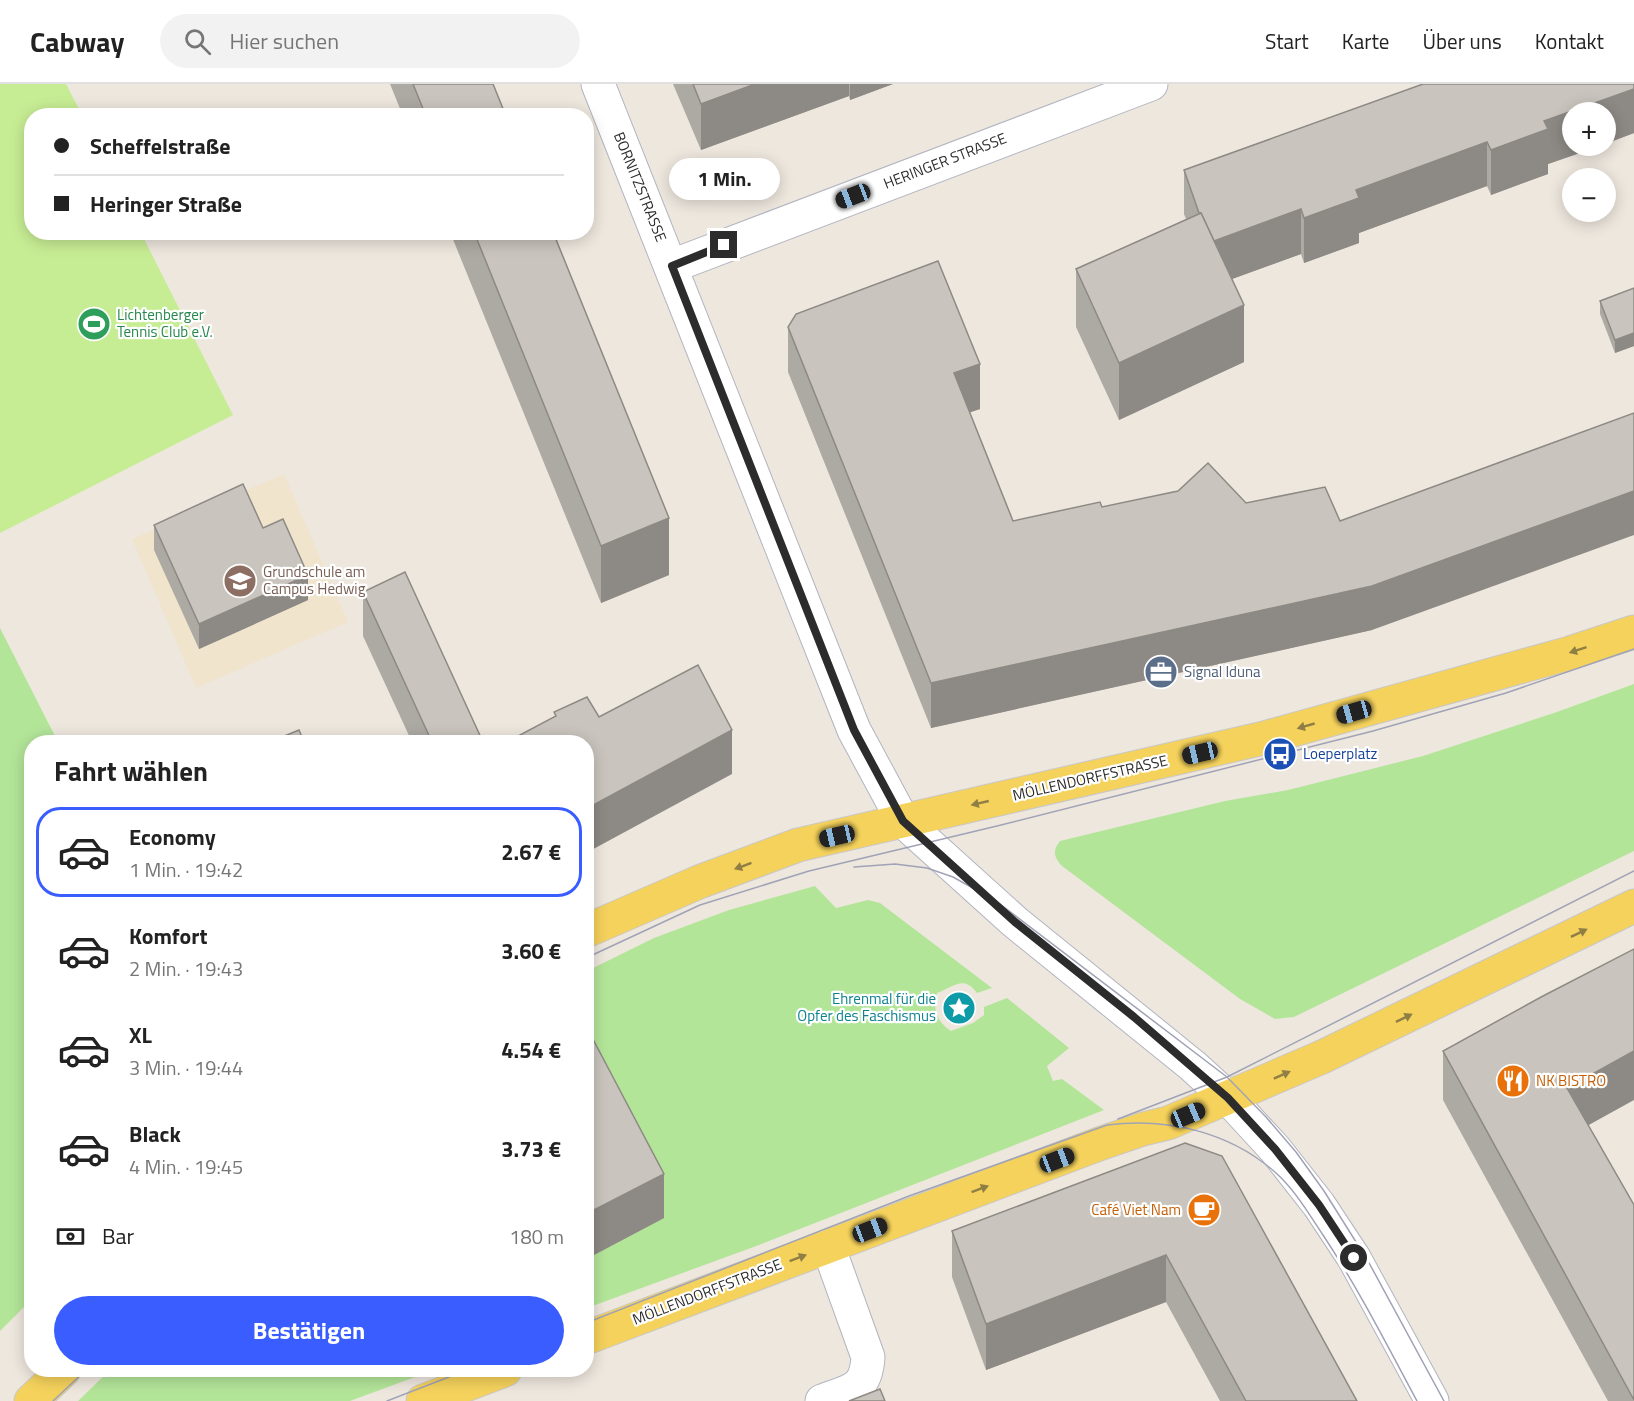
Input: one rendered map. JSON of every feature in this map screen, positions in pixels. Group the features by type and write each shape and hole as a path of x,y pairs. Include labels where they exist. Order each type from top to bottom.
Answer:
{"main road":[{"name":"MÖLLENDORFFSTRASSE","path":"594,928 699,882 798,846 1264,738 1570,653 1634,632"},
{"name":"MÖLLENDORFFSTRASSE","path":"594,1335 1099,1144 1168,1123 1341,1048 1634,906"},
{"path":"31,1401 57,1377"},
{"path":"423,1401 486,1377"}],"street":[{"name":"BORNITZSTRASSE","path":"598,84 854,730 903,821"},
{"name":"HERINGER STRASSE","path":"672,266 1151,84"},
{"path":"903,821 1015,922 1134,1017 1228,1098 1275,1149 1319,1205 1354,1258 1432,1401"},
{"path":"822,1401 863,1382 868,1357 828,1246"}],"shaded area":[{"name":"Grundschule am Campus Hedwig","path":"284,474 348,622 196,688 132,539"}],"green space":[{"name":"Lichtenberger Tennis Club e.V.","path":"0,84 66,84 78,108 24,108 24,240 145,240 233,415 0,533"},
{"path":"0,628 54,735 24,735 24,1307 0,1331"},
{"name":"Loeperplatz","path":"1634,684 1634,851 1294,1017 1275,1019 1240,999 1062,866 1056,857 1055,851 1060,841 1225,801 1288,790 1423,756"},
{"path":"815,886 836,908 868,900 880,903 992,988 977,993 968,984 963,983 937,993 935,1004 937,1015 946,1027 951,1031 973,1023 984,1015 984,1007 1007,998 1069,1048 1047,1066 1053,1081 1062,1079 1104,1110 759,1245 594,1305 594,968 654,938 729,910"},
{"path":"103,1377 415,1377 350,1401 78,1401"}],"building":[{"path":"413,84 493,84 503,108 423,108"},
{"path":"693,84 755,84 701,104"},
{"path":"1423,84 1634,84 1634,89 1597,102 1562,102 1562,115 1544,121 1548,129 1491,150 1487,142 1356,190 1359,198 1304,218 1301,209 1214,241 1199,213 1184,170"},
{"path":"1201,213 1244,305 1119,363 1076,269"},
{"path":"477,240 556,240 669,518 601,546"},
{"path":"938,261 980,364 954,373 1013,521 1100,502 1102,507 1178,491 1208,463 1246,503 1325,487 1340,521 1634,413 1634,491 1372,586 931,683 788,327 796,314"},
{"path":"1634,288 1634,333 1615,340 1600,301"},
{"path":"243,484 263,528 283,519 308,575 199,624 154,525"},
{"path":"405,572 480,735 429,735 363,592"},
{"path":"698,665 732,730 594,805 594,735 520,735 556,716 554,712 587,697 599,717"},
{"path":"299,730 301,735 287,735"},
{"path":"1634,949 1634,1051 1567,1088 1634,1205 1634,1400 1443,1051"},
{"path":"594,1041 664,1174 594,1210"},
{"path":"1185,1143 1222,1156 1357,1401 1246,1401 1166,1255 986,1324 952,1231"},
{"path":"880,1389 885,1401 849,1401"}],"tram line":[{"path":"594,954 700,905 809,871 1373,731 1506,693 1634,649"},
{"path":"854,867 895,864 927,868 953,877 996,901 1227,1077 1296,1152 1324,1191 1368,1261 1444,1401"},
{"path":"1118,1119 1227,1077 1634,871"},
{"path":"594,1320 909,1196 1107,1125 1152,1123 1197,1131 1239,1147 1258,1159 1283,1180 1296,1195 1336,1255 1417,1401"},
{"path":"53,1401 79,1377"},
{"path":"387,1401 449,1377"}],"place":[{"name":"Lichtenberger Tennis Club e.V.","path":"94,324"},
{"name":"Grundschule am Campus Hedwig","path":"240,581"},
{"name":"Signal Iduna","path":"1161,672"},
{"name":"Loeperplatz","path":"1280,754"},
{"name":"Ehrenmal für die Opfer des Faschismus","path":"959,1008"},
{"name":"NK BISTRO","path":"1513,1081"},
{"name":"Café Viet Nam","path":"1204,1210"}],"route":[{"path":"724,245 672,266 854,730 903,821 1015,922 1134,1017 1228,1098 1275,1149 1319,1205 1354,1258"}]}
